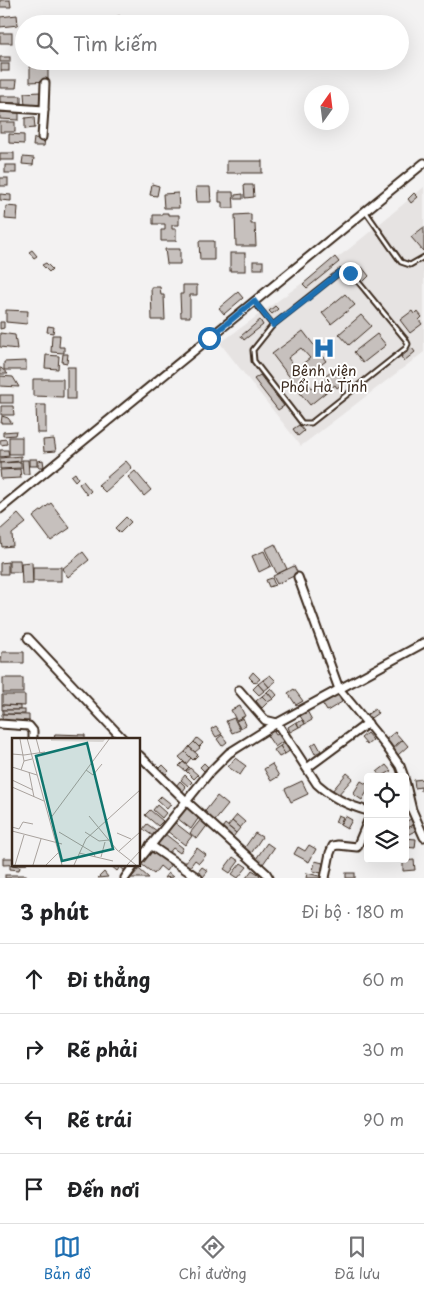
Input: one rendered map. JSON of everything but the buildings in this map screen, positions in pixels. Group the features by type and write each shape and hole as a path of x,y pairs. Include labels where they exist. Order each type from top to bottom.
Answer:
{"street":[{"path":"42,137 45,83"},
{"path":"0,107 44,110"},
{"path":"0,509 424,163"},
{"path":"298,577 339,689 368,723 395,759 402,773"},
{"path":"28,638 122,738"},
{"path":"140,859 209,773 229,753 277,723 424,643"},
{"path":"239,690 265,720 277,723 317,784 325,791 353,807 364,810"},
{"path":"307,768 368,723"},
{"path":"0,724 29,726 33,731 33,738"},
{"path":"140,756 186,801 266,873 269,878"},
{"path":"409,808 424,837"},
{"path":"325,878 333,846 338,844 357,847 364,830"},
{"path":"150,845 198,878"},
{"path":"125,878 134,866"}],"lane":[{"path":"366,212 401,262 410,265 424,257"},
{"path":"345,270 350,273 408,344 406,348 311,423 306,424 299,421 253,358 255,347 273,325 345,270"},
{"path":"254,301 273,325"}],"shaded area":[{"name":"Bệnh viện Phổi Hà Tĩnh","path":"424,187 424,352 301,446 220,343 349,249"}],"place":[{"name":"Bệnh viện Phổi Hà Tĩnh","path":"324,348"}],"route":[{"path":"209,338 254,301 273,325 340,272 345,270 350,273"}]}
